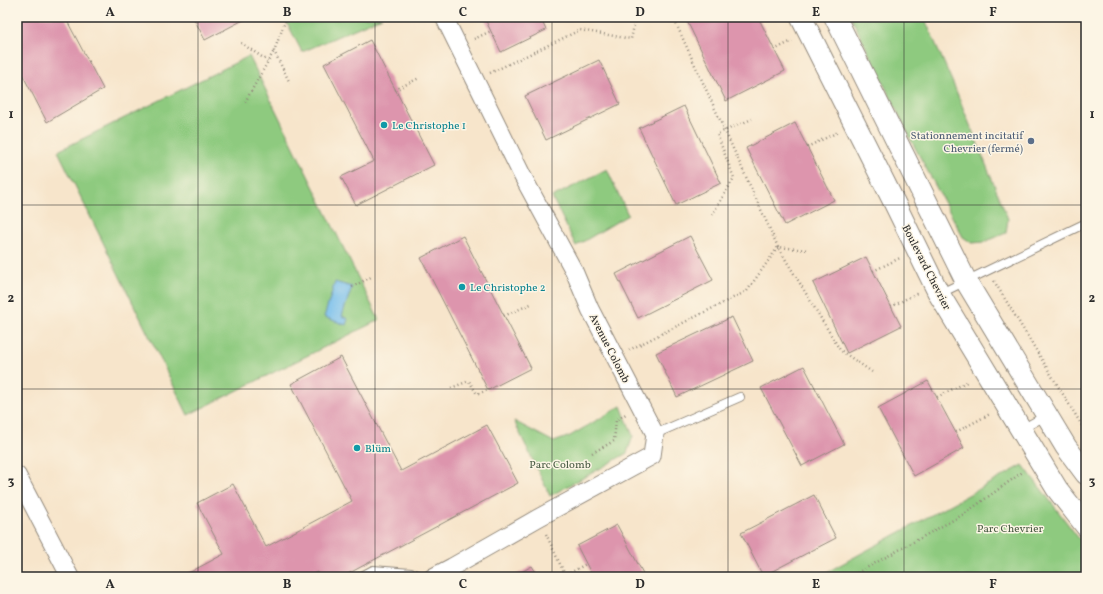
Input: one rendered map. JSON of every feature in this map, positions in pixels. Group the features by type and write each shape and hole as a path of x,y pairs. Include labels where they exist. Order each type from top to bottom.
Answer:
{"street":[{"name":"Avenue Colomb","path":"444,17 523,177 574,271 590,309 614,357 655,434"},
{"name":"Boulevard Chevrier","path":"801,17 939,294 1057,489 1086,526"},
{"path":"836,17 966,281 1066,447 1086,474"},
{"path":"433,577 652,456 655,434"},
{"path":"17,475 70,577"}],"lane":[{"path":"939,294 1086,223"},
{"path":"655,434 740,397"},
{"path":"1021,429 1047,415"},
{"path":"360,577 373,570 411,573 422,577"}],"path":[{"path":"245,102 274,50 287,17"},
{"path":"475,80 580,30 631,39 636,17"},
{"path":"673,17 778,246 840,350 872,372"},
{"path":"774,50 793,41"},
{"path":"242,43 268,61"},
{"path":"274,50 290,83"},
{"path":"395,90 420,78"},
{"path":"712,215 734,178 717,134 752,119"},
{"path":"807,147 838,132"},
{"path":"614,357 747,291 778,246"},
{"path":"778,246 808,250"},
{"path":"873,271 902,257"},
{"path":"987,270 1086,432"},
{"path":"352,287 373,276"},
{"path":"891,307 917,293"},
{"path":"504,316 533,303"},
{"path":"937,397 973,378"},
{"path":"451,388 469,381 477,394 488,390"},
{"path":"592,453 614,441 616,420 640,406"},
{"path":"956,432 994,412"},
{"path":"850,577 964,514 1024,470"},
{"path":"538,518 565,577 586,564"}],"green space":[{"path":"284,17 382,17 302,52"},
{"path":"851,17 924,17 955,88 1008,219 1006,233 984,242 972,243 963,237 912,142"},
{"path":"249,56 379,320 188,415 58,151"},
{"path":"607,169 628,215 576,246 552,197"},
{"name":"Parc Colomb","path":"621,406 633,436 627,453 550,496 514,421 554,442 570,436"},
{"name":"Parc Chevrier","path":"1023,465 1086,548 1086,577 818,577"}],"water":[{"path":"335,282 352,287 342,316 348,319 346,325 324,317"}],"building":[{"path":"22,17 65,17 103,89 47,122 17,64 17,20"},
{"path":"193,17 249,17 205,40"},
{"path":"484,17 540,17 546,30 501,52"},
{"path":"695,17 758,17 785,71 726,101 687,21"},
{"name":"Le Christophe 1","path":"370,40 434,165 356,205 341,177 374,161 324,64"},
{"path":"599,60 620,104 546,140 525,96"},
{"path":"684,106 721,183 676,205 639,128"},
{"path":"795,123 834,200 785,225 746,148"},
{"name":"Le Christophe 2","path":"463,236 531,368 488,390 421,258"},
{"path":"690,236 713,280 638,318 616,274"},
{"path":"866,257 901,326 847,353 813,283"},
{"path":"732,317 753,361 677,397 656,353"},
{"name":"Blüm","path":"341,357 401,471 487,425 518,483 342,577 320,577 318,572 308,577 181,577 224,554 197,503 233,484 266,547 352,501 291,384"},
{"path":"804,366 844,444 802,466 761,388"},
{"path":"928,381 964,448 914,476 878,408"},
{"path":"814,495 836,538 763,576 741,533"},
{"path":"617,525 645,577 593,577 577,546"},
{"path":"532,566 539,577 513,577"}],"place":[{"name":"Le Christophe 1","path":"384,125"},
{"name":"Stationnement incitatif Chevrier (fermé)","path":"1031,141"},
{"name":"Le Christophe 2","path":"462,287"},
{"name":"Blüm","path":"357,448"}]}
